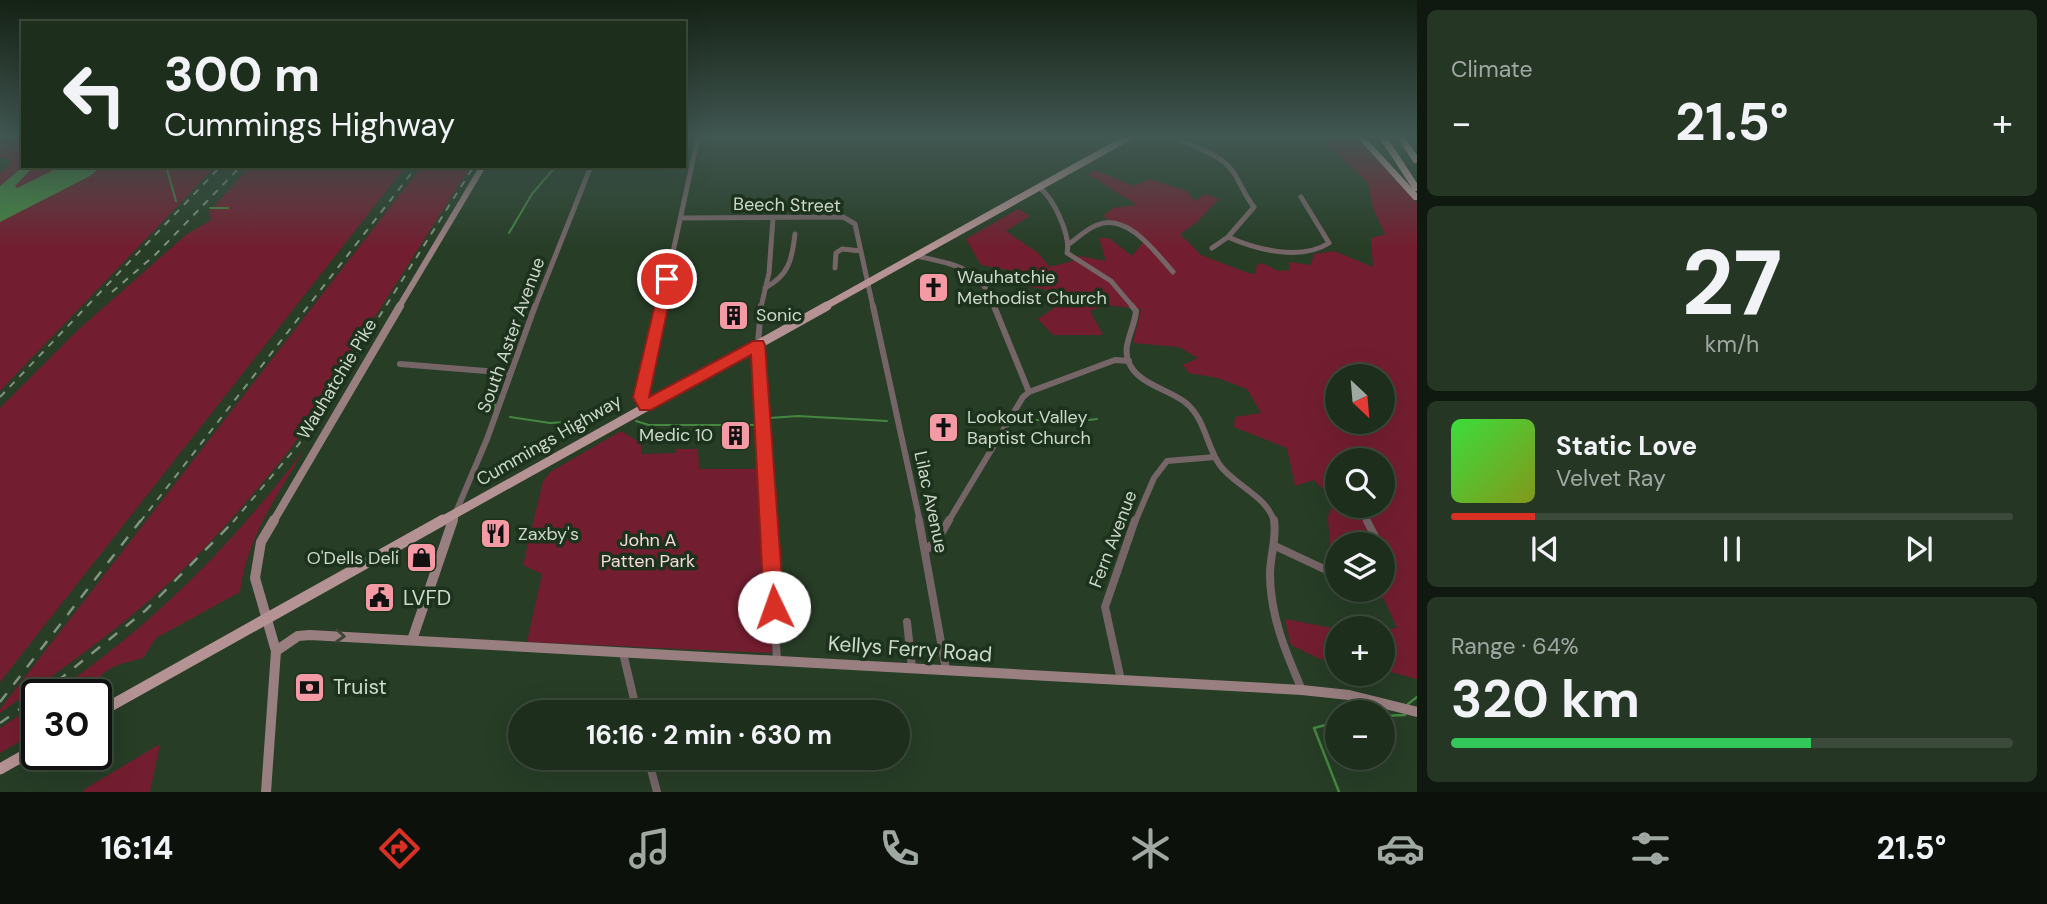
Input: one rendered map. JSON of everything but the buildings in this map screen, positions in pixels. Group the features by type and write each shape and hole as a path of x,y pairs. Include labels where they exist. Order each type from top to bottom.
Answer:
{"highway":[{"path":"1395,174 1417,198"},
{"path":"1407,174 1417,189"}],"main road":[{"name":"Cummings Highway","path":"112,705 1065,174"},
{"path":"0,769 21,757"}],"street":[{"name":"Wauhatchie Pike","path":"276,651 274,636 264,618 255,578 261,542 268,526 478,174"},
{"name":"South Aster Avenue","path":"455,514 487,439 588,174"},
{"path":"645,406 641,397 690,174"},
{"path":"1212,248 1228,237 1254,207 1241,192 1234,174"},
{"path":"1040,188 1048,194 1069,244 1067,253 1111,281 1136,311 1128,338 1129,361 1136,374 1186,403 1198,417 1219,464 1263,504 1273,517 1275,546 1270,573 1272,603 1281,640 1302,690"},
{"path":"1228,237 1240,244 1268,250 1315,249 1326,246 1329,243 1301,197"},
{"name":"Beech Street","path":"680,218 851,220"},
{"path":"773,218 760,310 758,345 778,660"},
{"name":"Lilac Avenue","path":"851,220 855,224 926,550 946,670"},
{"path":"1069,244 1100,223 1121,225 1150,247 1173,272"},
{"path":"765,288 781,281 792,266 795,234"},
{"path":"835,268 836,253 842,249 861,251"},
{"path":"916,256 959,265 978,277 988,289 1029,392"},
{"path":"926,550 938,539 1029,392 1115,360 1129,361"},
{"path":"400,364 510,373"},
{"name":"Fern Avenue","path":"1121,680 1105,607 1142,501 1167,461 1215,457"},
{"path":"412,640 455,514"},
{"path":"1367,521 1373,532"},
{"path":"1275,546 1325,569"},
{"path":"907,622 912,668"},
{"name":"Kellys Ferry Road","path":"276,651 298,636 310,635 412,640 1302,690 1349,695 1417,712"},
{"path":"266,792 276,651"},
{"path":"623,653 634,700"},
{"path":"651,770 657,792"}],"green space":[{"path":"0,174 208,174 0,391"},
{"path":"243,174 400,174 0,682 0,408 78,330 187,234 211,220 209,212"},
{"path":"416,174 466,174 292,447 233,517 170,582 47,679 23,679"},
{"path":"1088,174 1105,174 1134,186 1149,179 1187,191 1195,201 1205,194 1219,199 1197,222 1180,234 1201,255 1248,273 1255,274 1257,265 1262,263 1278,271 1290,270 1290,262 1311,265 1314,254 1334,251 1373,267 1371,238 1385,234 1373,208 1368,183 1358,174 1390,174 1417,203 1417,679 1395,673 1397,628 1395,616 1392,616 1385,602 1395,602 1395,532 1329,532 1328,518 1395,518 1395,448 1325,448 1325,491 1314,480 1295,486 1287,448 1234,427 1235,417 1261,413 1247,389 1218,378 1189,373 1183,365 1198,358 1179,347 1133,343 1141,309 1106,305 1090,311 1103,335 1053,335 1038,319 1054,308 1049,299 1060,293 1005,281 1004,277 1020,272 981,265 966,239 1018,209 1030,216 1006,231 1038,253 1050,267 1073,261 1079,256 1106,261 1099,238 1109,238 1132,256 1145,240 1103,216 1113,208 1137,205"},
{"name":"John A Patten Park","path":"621,431 641,443 641,454 698,449 699,469 761,469 772,653 527,642 542,574 523,565 543,481 550,472"},
{"path":"307,446 275,498 257,534 249,552 240,592 156,638 143,658 117,665 98,679 73,679 157,612 221,549"},
{"path":"1285,619 1325,627 1325,660 1291,645"},
{"path":"21,682 21,698 0,713 0,709"},
{"path":"21,714 21,741 0,753 0,728"},
{"path":"160,744 150,792 83,792 83,790"}],"shaded area":[{"path":"14,174 26,174 15,186 17,188 46,174 92,174 0,222 0,186"}],"waterway":[{"path":"168,174 176,201"},
{"path":"509,233 532,194 549,174"},
{"path":"210,208 228,208"},
{"path":"494,410 501,375"},
{"path":"769,418 798,416 887,421"},
{"path":"510,417 550,423 568,422"},
{"path":"636,421 649,425 756,425 756,418"},
{"path":"1019,419 1071,422 1097,419"},
{"path":"1408,704 1417,697"},
{"path":"1395,715 1405,715"},
{"path":"1325,725 1314,728 1325,756"},
{"path":"1330,770 1339,792"}],"railway":[{"path":"0,397 213,174"},
{"path":"112,292 155,255 233,174"},
{"path":"140,522 411,174"},
{"path":"233,522 299,444 469,174"},
{"path":"0,702 141,520"},
{"path":"60,679 146,610 235,520"},
{"path":"0,723 21,708"}],"place":[{"name":"Wauhatchie Methodist Church","path":"934,287"},
{"name":"Sonic","path":"733,315"},
{"name":"Lookout Valley Baptist Church","path":"944,427"},
{"name":"Medic 10","path":"736,435"},
{"name":"Zaxby's","path":"495,534"},
{"name":"O'Dells Deli","path":"422,558"},
{"name":"LVFD","path":"380,598"},
{"name":"Truist","path":"310,687"}],"route":[{"path":"667,279 641,397 645,406 758,345 774,607"}]}
